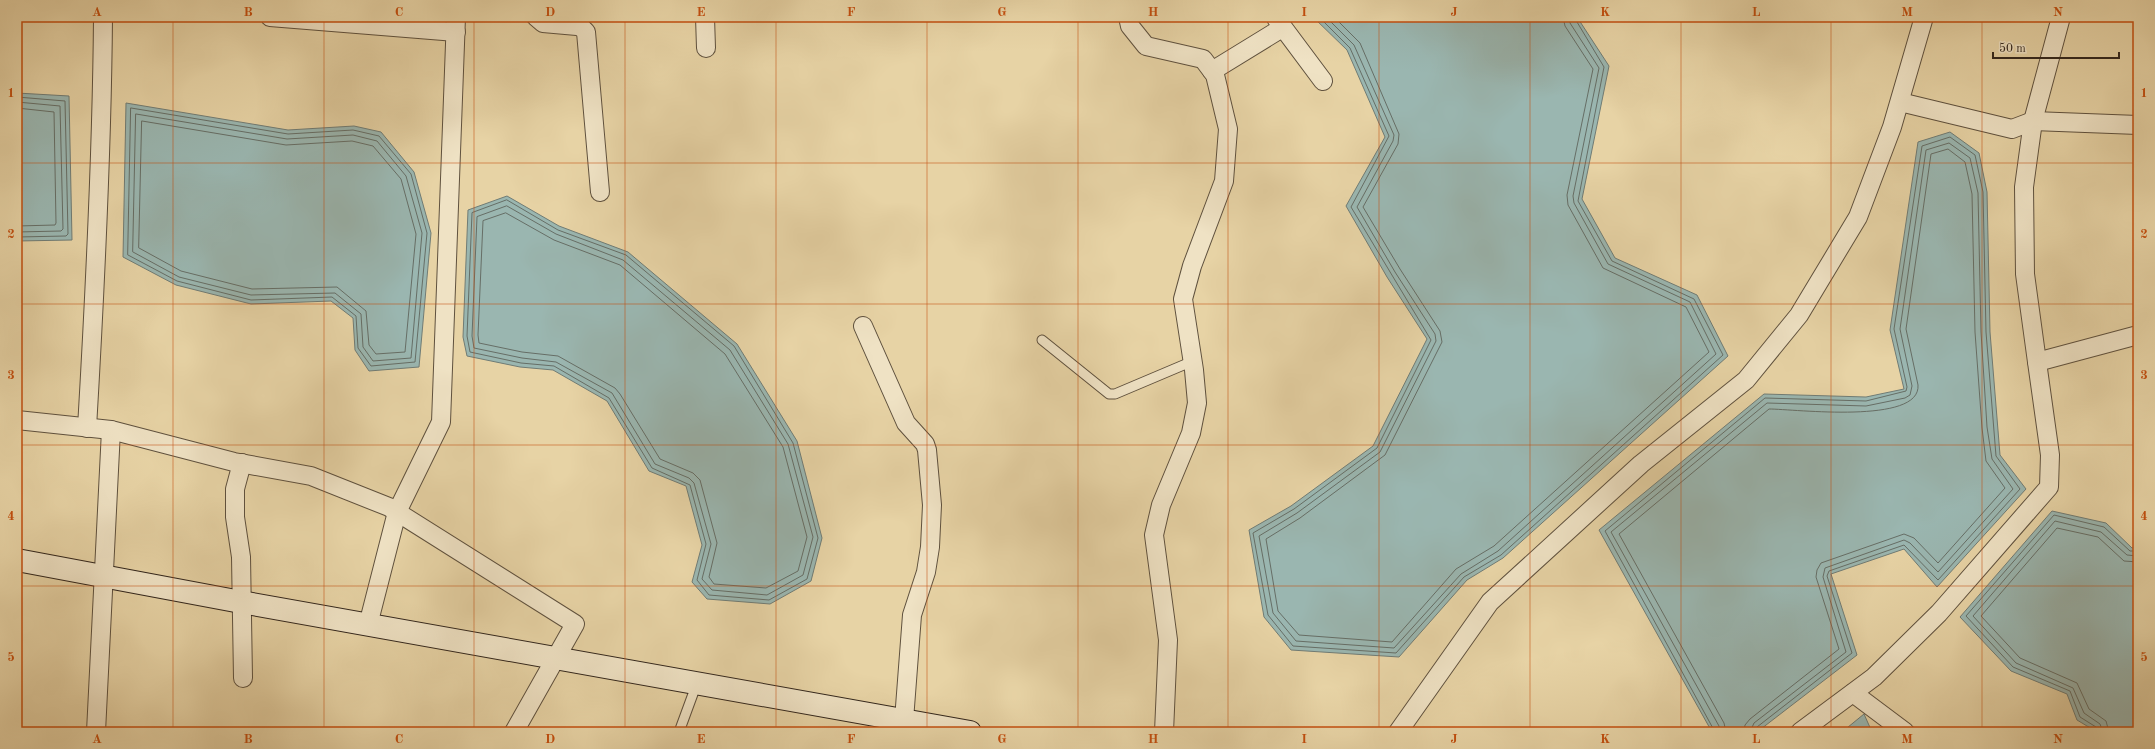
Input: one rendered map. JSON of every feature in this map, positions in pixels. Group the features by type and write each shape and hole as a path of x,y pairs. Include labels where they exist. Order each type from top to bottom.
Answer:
{"street":[{"path":"87,428 95,295 103,17"},
{"path":"270,17 456,25 441,422 397,512 368,625"},
{"path":"536,17 543,23 578,26 586,32 600,192"},
{"path":"704,17 706,48"},
{"path":"1128,17 1130,26 1146,46 1203,59 1215,75 1228,129 1224,181 1192,266 1183,299 1193,361 1197,403 1191,433 1161,505 1154,534 1168,640 1164,732"},
{"path":"1398,732 1490,602 1641,464 1746,380 1799,315 1858,217 1900,102 1924,17"},
{"path":"1800,732 1874,677 1939,613 2050,487 2050,456 2025,274 2024,187 2033,120 2061,17"},
{"path":"1212,71 1278,22 1323,81"},
{"path":"1900,102 2012,129 2033,120 2138,125"},
{"path":"863,326 906,423 926,444 928,450 932,505 930,547 926,572 912,615 904,720"},
{"path":"2037,362 2138,335"},
{"path":"17,420 111,430 242,463 311,476 390,507 575,624 514,732"},
{"path":"96,732 111,430"},
{"path":"242,463 236,489 235,517 241,557 243,678"},
{"path":"17,560 368,625 970,732"},
{"path":"1853,693 1905,732"}],"lane":[{"path":"1042,340 1109,394 1116,394 1193,361"},
{"path":"679,732 697,683"}],"water":[{"path":"1313,17 1577,17 1609,66 1582,199 1615,258 1697,295 1728,356 1503,558 1467,580 1399,657 1291,650 1264,617 1249,530 1291,506 1373,446 1427,339 1387,277 1346,206 1385,137 1347,50"},
{"path":"17,93 69,96 72,240 17,241"},
{"path":"126,103 288,130 354,126 381,132 414,172 431,233 419,367 369,371 355,350 353,318 331,301 251,304 176,285 123,257"},
{"path":"1950,132 1979,153 1987,192 1990,332 2000,455 2026,489 1937,587 1904,549 1831,574 1857,655 1757,732 1712,732 1599,530 1764,394 1866,397 1904,389 1890,330 1918,142"},
{"path":"507,196 559,226 628,252 737,344 797,441 822,538 811,581 770,604 707,599 692,582 702,545 686,486 649,471 607,401 553,370 520,367 467,356 463,337 468,210"},
{"path":"2052,511 2106,523 2132,548 2138,547 2138,732 2097,732 2077,720 2067,694 2011,671 1960,617"},
{"path":"1864,714 1872,732 1842,732"}]}
